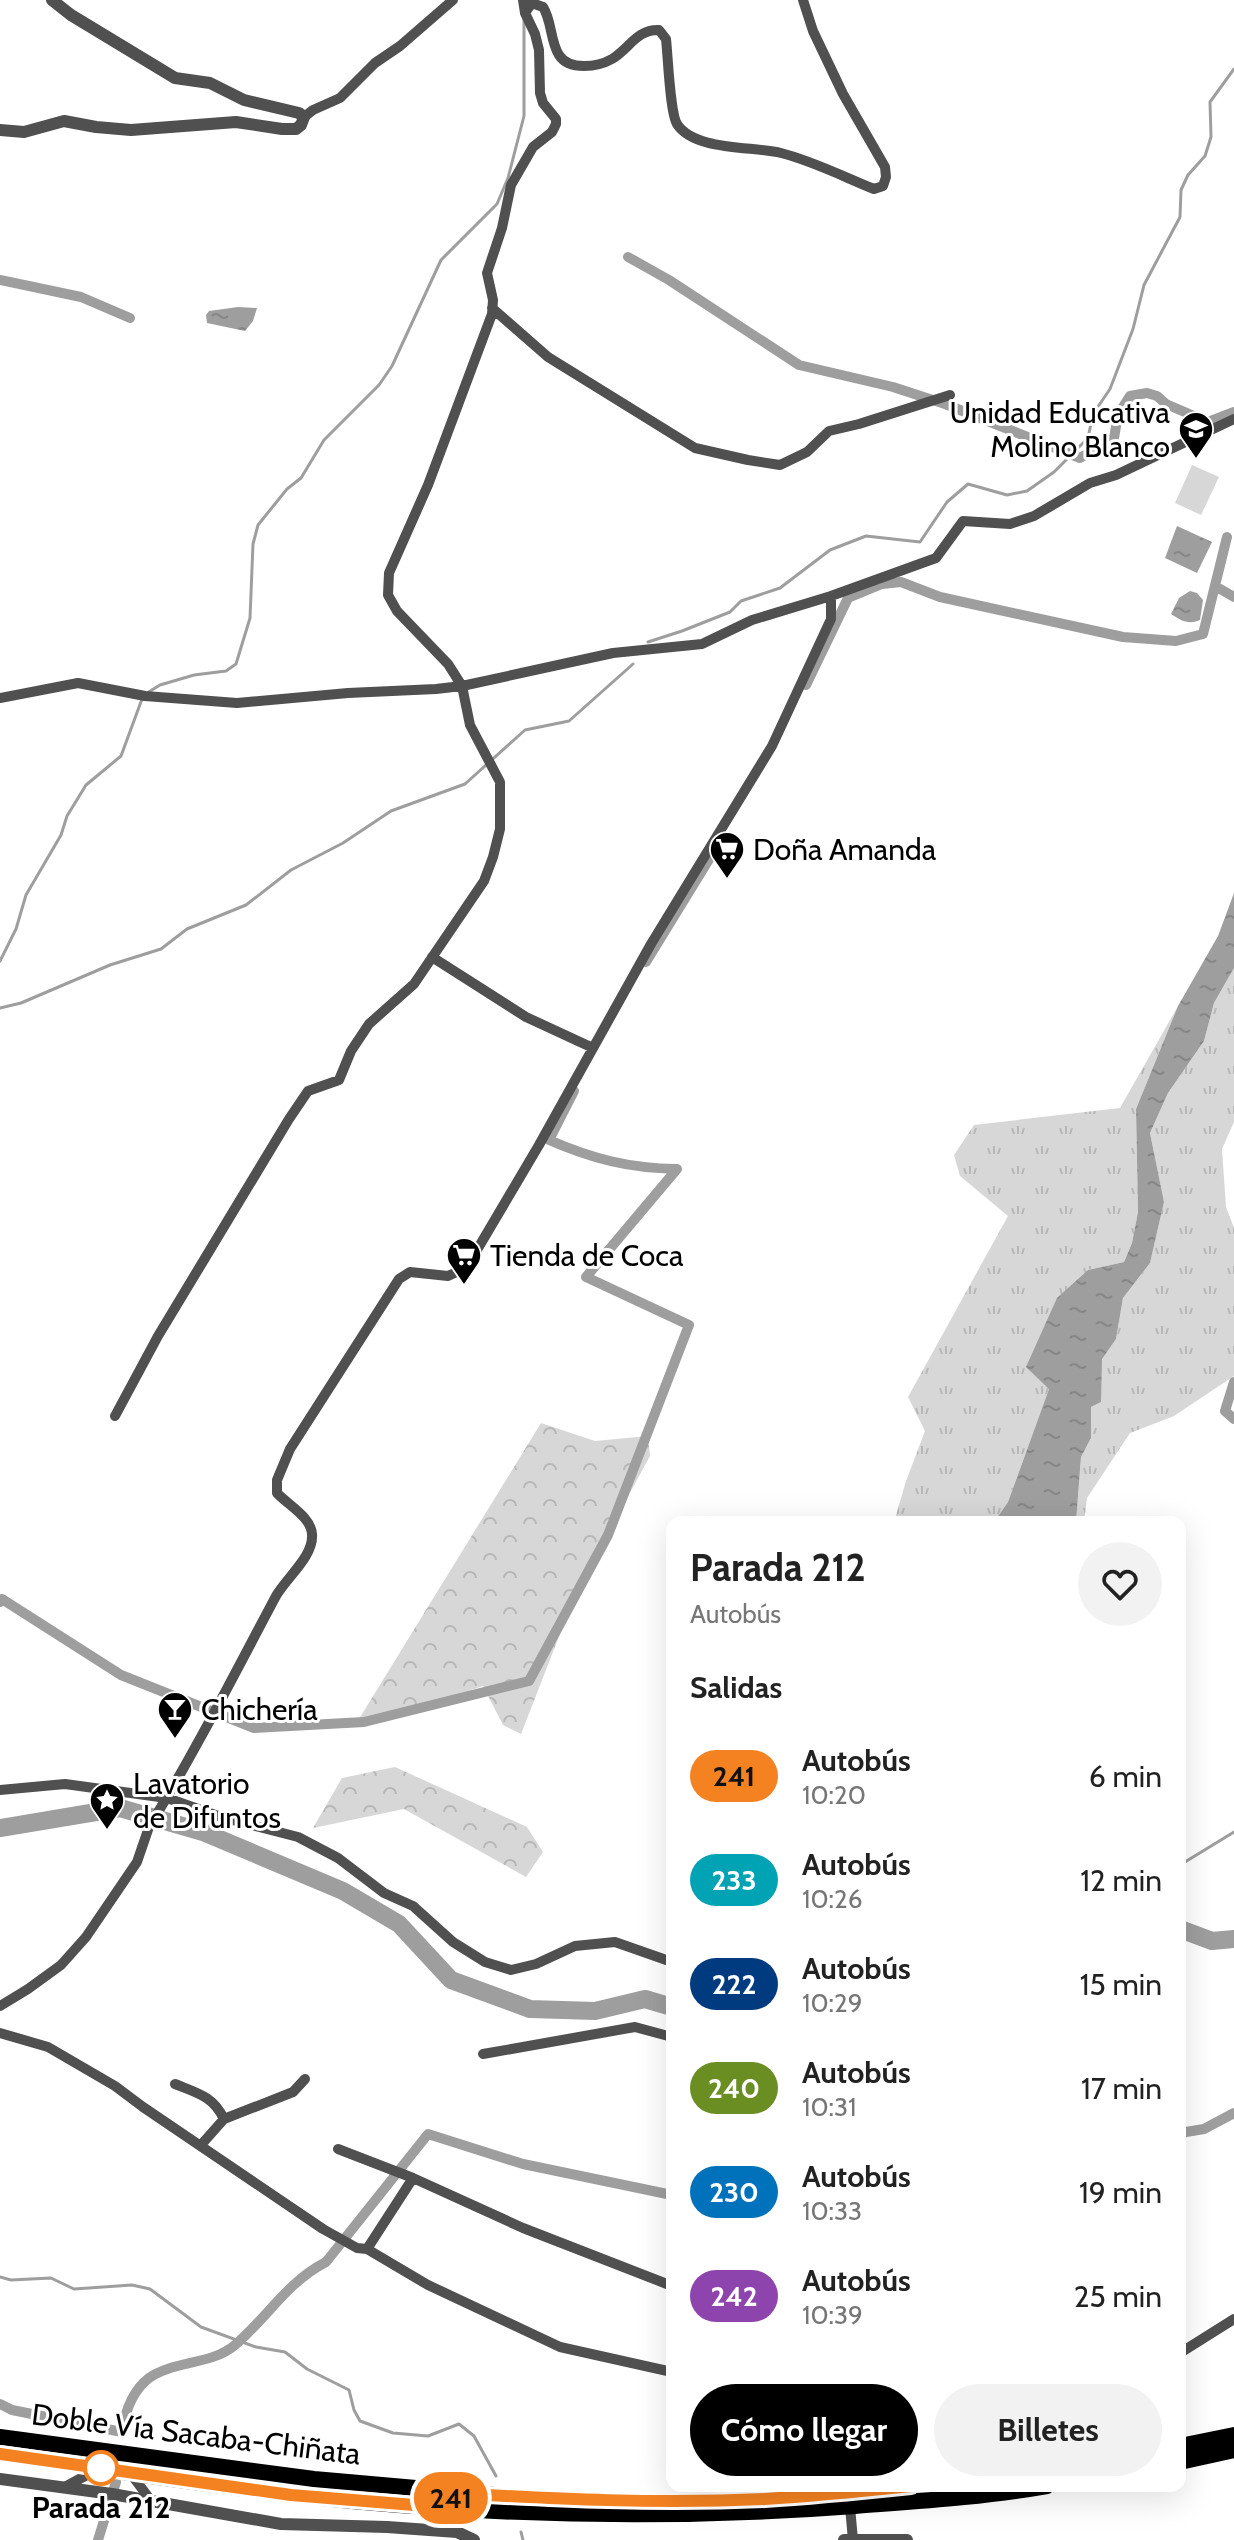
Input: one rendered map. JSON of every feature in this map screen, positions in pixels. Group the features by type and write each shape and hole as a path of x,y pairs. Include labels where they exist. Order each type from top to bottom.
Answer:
{"highway":[{"path":"1186,2445 1234,2435"},
{"name":"Doble Vía Sacaba-Chiñata","path":"0,2437 314,2479 451,2501 765,2499 828,2492"},
{"path":"1186,2461 1234,2450"},
{"name":"Doble Vía Sacaba-Chiñata","path":"0,2454 291,2495 451,2501 660,2515 782,2513 1004,2492"}],"street":[{"path":"52,0 71,15 175,78 210,83 244,100 285,108 304,117"},
{"path":"0,130 24,132 64,121 131,130 236,122 296,129 304,117 340,98 375,63 400,46 453,0"},
{"path":"115,1416 158,1336 289,1119 308,1091 339,1080 351,1051 369,1024 414,984 484,881 493,857 500,829 500,782 470,725 462,686 448,664 397,611 388,595 389,573 428,485 492,308 487,273 502,228 511,185 533,147 552,132 556,124 540,93 539,50 523,0"},
{"path":"525,13 532,3 543,7 557,53 564,61 581,65 612,59 640,34 659,30 666,39 675,122 684,133 713,144 781,153 874,189 883,186 885,167 879,153 843,94 813,31 803,0"},
{"path":"492,308 548,357 695,448 748,460 780,465 807,452 829,431 950,395"},
{"path":"0,698 78,683 145,696 237,703 462,686 613,653 702,644 752,620 831,596 936,558 963,521 1010,524 1034,516 1090,483 1116,475 1234,419"},
{"path":"0,2006 61,1965 86,1937 137,1862 149,1827 281,1588 311,1547 312,1530 306,1518 289,1507 277,1493 277,1480 290,1449 399,1279 410,1272 448,1276 461,1270 474,1255 651,944 772,746 831,619 831,596"},
{"path":"432,957 526,1017 593,1048"},
{"path":"0,1790 65,1784 167,1798 221,1817 298,1837 338,1858 384,1893 413,1906 453,1942 485,1962 511,1970 536,1964 575,1946 615,1942 666,1960"},
{"path":"483,2054 635,2027 666,2035"},
{"path":"0,2033 48,2047 115,2086 323,2229 357,2248 367,2249 428,2285 560,2347 666,2371"},
{"path":"201,2145 224,2119 293,2092 305,2079"},
{"path":"175,2084 207,2097 218,2105 224,2119"},
{"path":"338,2149 413,2178 523,2228 666,2284"},
{"path":"367,2249 413,2178"},
{"path":"1186,2349 1234,2319"},
{"path":"63,2488 100,2468"},
{"path":"130,2472 152,2502"},
{"path":"0,2479 281,2524 386,2534 457,2532 474,2540"},
{"path":"451,2501 457,2532"},
{"path":"850,2507 851,2539 907,2540"}],"green space":[{"path":"1192,465 1219,477 1201,515 1175,503"},
{"path":"1234,968 1234,1122 1222,1149 1226,1207 1234,1228 1234,1376 1174,1416 1130,1433 1087,1498 1085,1516 1076,1516 1081,1457 1091,1438 1091,1407 1101,1402 1101,1359 1116,1339 1123,1298 1150,1263 1164,1202 1150,1133 1168,1093 1204,1041 1214,1003"},
{"path":"1178,1006 1136,1109 1138,1212 1132,1243 1124,1262 1088,1270 1008,1502 998,1516 896,1516 925,1431 908,1397 1008,1216 960,1176 954,1155 974,1125 1120,1108"},
{"path":"541,1423 595,1441 648,1436 650,1456 578,1588 521,1734 503,1725 483,1686 439,1701 359,1719"},
{"path":"395,1767 527,1827 543,1852 526,1877 404,1809 313,1828 342,1778"}],"water":[{"path":"257,308 253,321 245,331 207,323 209,311"},
{"path":"1177,526 1212,542 1197,573 1165,558"},
{"path":"1190,591 1203,600 1200,620 1188,622 1171,614 1179,598"},
{"path":"1234,893 1234,968 1214,1003 1204,1041 1168,1093 1150,1133 1164,1202 1150,1263 1123,1298 1116,1339 1102,1359 1101,1402 1091,1407 1091,1438 1081,1457 1076,1516 998,1516 1008,1502 1049,1389 1026,1367 1057,1298 1088,1270 1124,1262 1132,1243 1138,1212 1136,1109 1178,1006 1218,936"}],"waterway":[{"path":"147,693 160,685 194,675 226,671 236,664 250,618 253,544 258,525 287,489 301,478 324,440 379,385 392,366 441,260 497,204 508,178 524,116 524,20"},
{"path":"648,642 730,612 741,601 780,588 830,550 866,536 920,542 947,502 968,484 1007,495 1027,491 1054,472 1088,438 1093,414 1110,389 1133,329 1144,285 1180,217 1181,190 1188,175 1205,156 1211,137 1210,102 1234,69"},
{"path":"628,257 669,280 799,365 893,387 945,404 1080,458 1114,438 1118,415 1130,396 1147,393 1157,396 1166,404 1208,422 1234,412"},
{"path":"0,280 81,297 130,318"},
{"path":"806,685 848,598 882,584 901,582 940,597 1123,637 1176,641 1203,634 1227,537"},
{"path":"1215,586 1234,597"},
{"path":"0,1008 21,1003 110,965 161,949 187,929 246,905 291,870 343,843 391,811 465,784 525,730 569,721 633,664"},
{"path":"0,961 16,929 26,895 61,835 67,816 86,785 121,756 142,699"},
{"path":"646,962 713,853"},
{"path":"0,1602 2,1599 121,1675 254,1728 364,1722 529,1681 608,1535 689,1325 586,1277 677,1169 611,1161 549,1140 574,1091"},
{"path":"1234,1382 1225,1411 1234,1419"},
{"path":"0,1828 120,1808 203,1832 343,1891 399,1924 451,1980 530,2009 595,2011 645,1999 666,2005"},
{"path":"1186,1861 1234,1832"},
{"path":"1186,1931 1212,1941 1234,1939"},
{"path":"1186,2132 1204,2129 1234,2113"},
{"path":"0,2404 12,2410 122,2432 130,2402 149,2378 169,2368 226,2351 300,2280 326,2262 428,2134 523,2164 666,2194"},
{"path":"0,2277 11,2280 51,2278 74,2289 132,2285 150,2289 201,2327 256,2347 285,2352 307,2369 349,2390 360,2421 393,2433 428,2436 459,2424 474,2436 496,2476"},
{"path":"98,2540 116,2482"},
{"path":"521,2532 523,2540"}],"bus line":[{"name":"241","path":"0,2454 291,2495 451,2508 452,2493 637,2501 765,2499 844,2492"}],"place":[{"name":"Unidad Educativa Molino Blanco","path":"1196,460"},
{"name":"Doña Amanda","path":"727,880"},
{"name":"Tienda de Coca","path":"464,1286"},
{"name":"Chichería","path":"175,1740"},
{"name":"Lavatorio de Difuntos","path":"107,1831"},
{"name":"Parada 212","path":"101,2468"}]}
